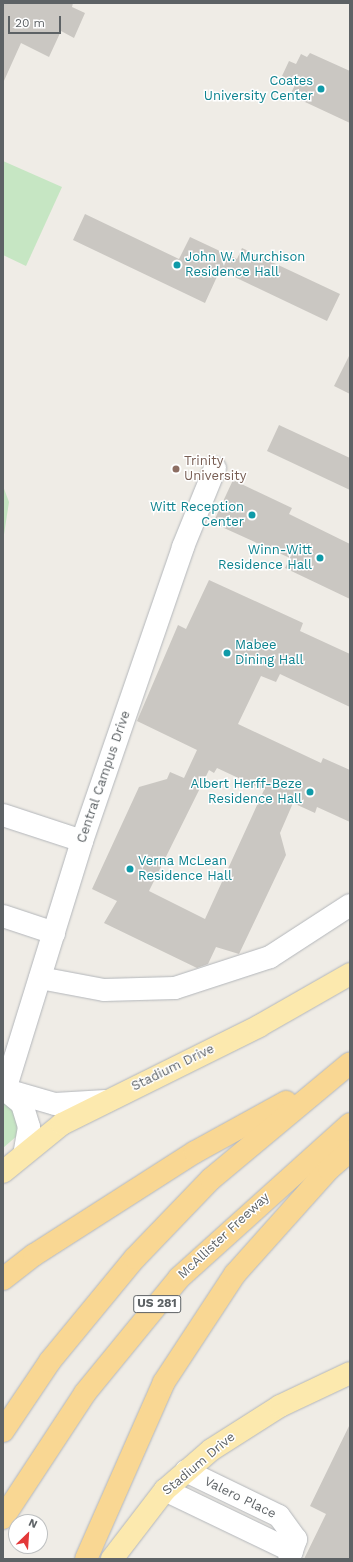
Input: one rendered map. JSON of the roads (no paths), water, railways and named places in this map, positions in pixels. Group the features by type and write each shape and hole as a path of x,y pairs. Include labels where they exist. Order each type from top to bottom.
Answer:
{"highway":[{"path":"3,1431 50,1360 135,1258 211,1179 326,1080 350,1063"},
{"path":"3,1279 34,1255 195,1152 326,1080"},
{"name":"McAllister Freeway","path":"3,1518 85,1393 179,1278 350,1124"},
{"path":"86,1559 164,1382 235,1274 329,1169 350,1151"}],"main road":[{"name":"Stadium Drive","path":"3,1172 62,1124 259,1026 350,974"},
{"name":"Stadium Drive","path":"112,1559 166,1490 186,1471 240,1428 348,1376"}],"lane":[{"name":"Central Campus Drive","path":"4,1090 82,842 183,547 215,468"},
{"path":"3,815 82,842"},
{"path":"40,978 104,990 175,988 270,956 350,905"},
{"path":"3,916 54,933"},
{"path":"4,1090 55,1104 106,1101"},
{"path":"4,1090 22,1104 29,1127 24,1154"},
{"name":"Valero Place","path":"166,1490 291,1555 296,1539 280,1516 186,1471"}],"place":[{"name":"Coates University Center","path":"321,89"},
{"name":"John W. Murchison Residence Hall","path":"177,265"},
{"name":"Trinity University","path":"176,469"},
{"name":"Witt Reception Center","path":"252,515"},
{"name":"Winn-Witt Residence Hall","path":"320,558"},
{"name":"Mabee Dining Hall","path":"227,653"},
{"name":"Albert Herff-Beze Residence Hall","path":"310,792"},
{"name":"Verna McLean Residence Hall","path":"130,869"}]}
